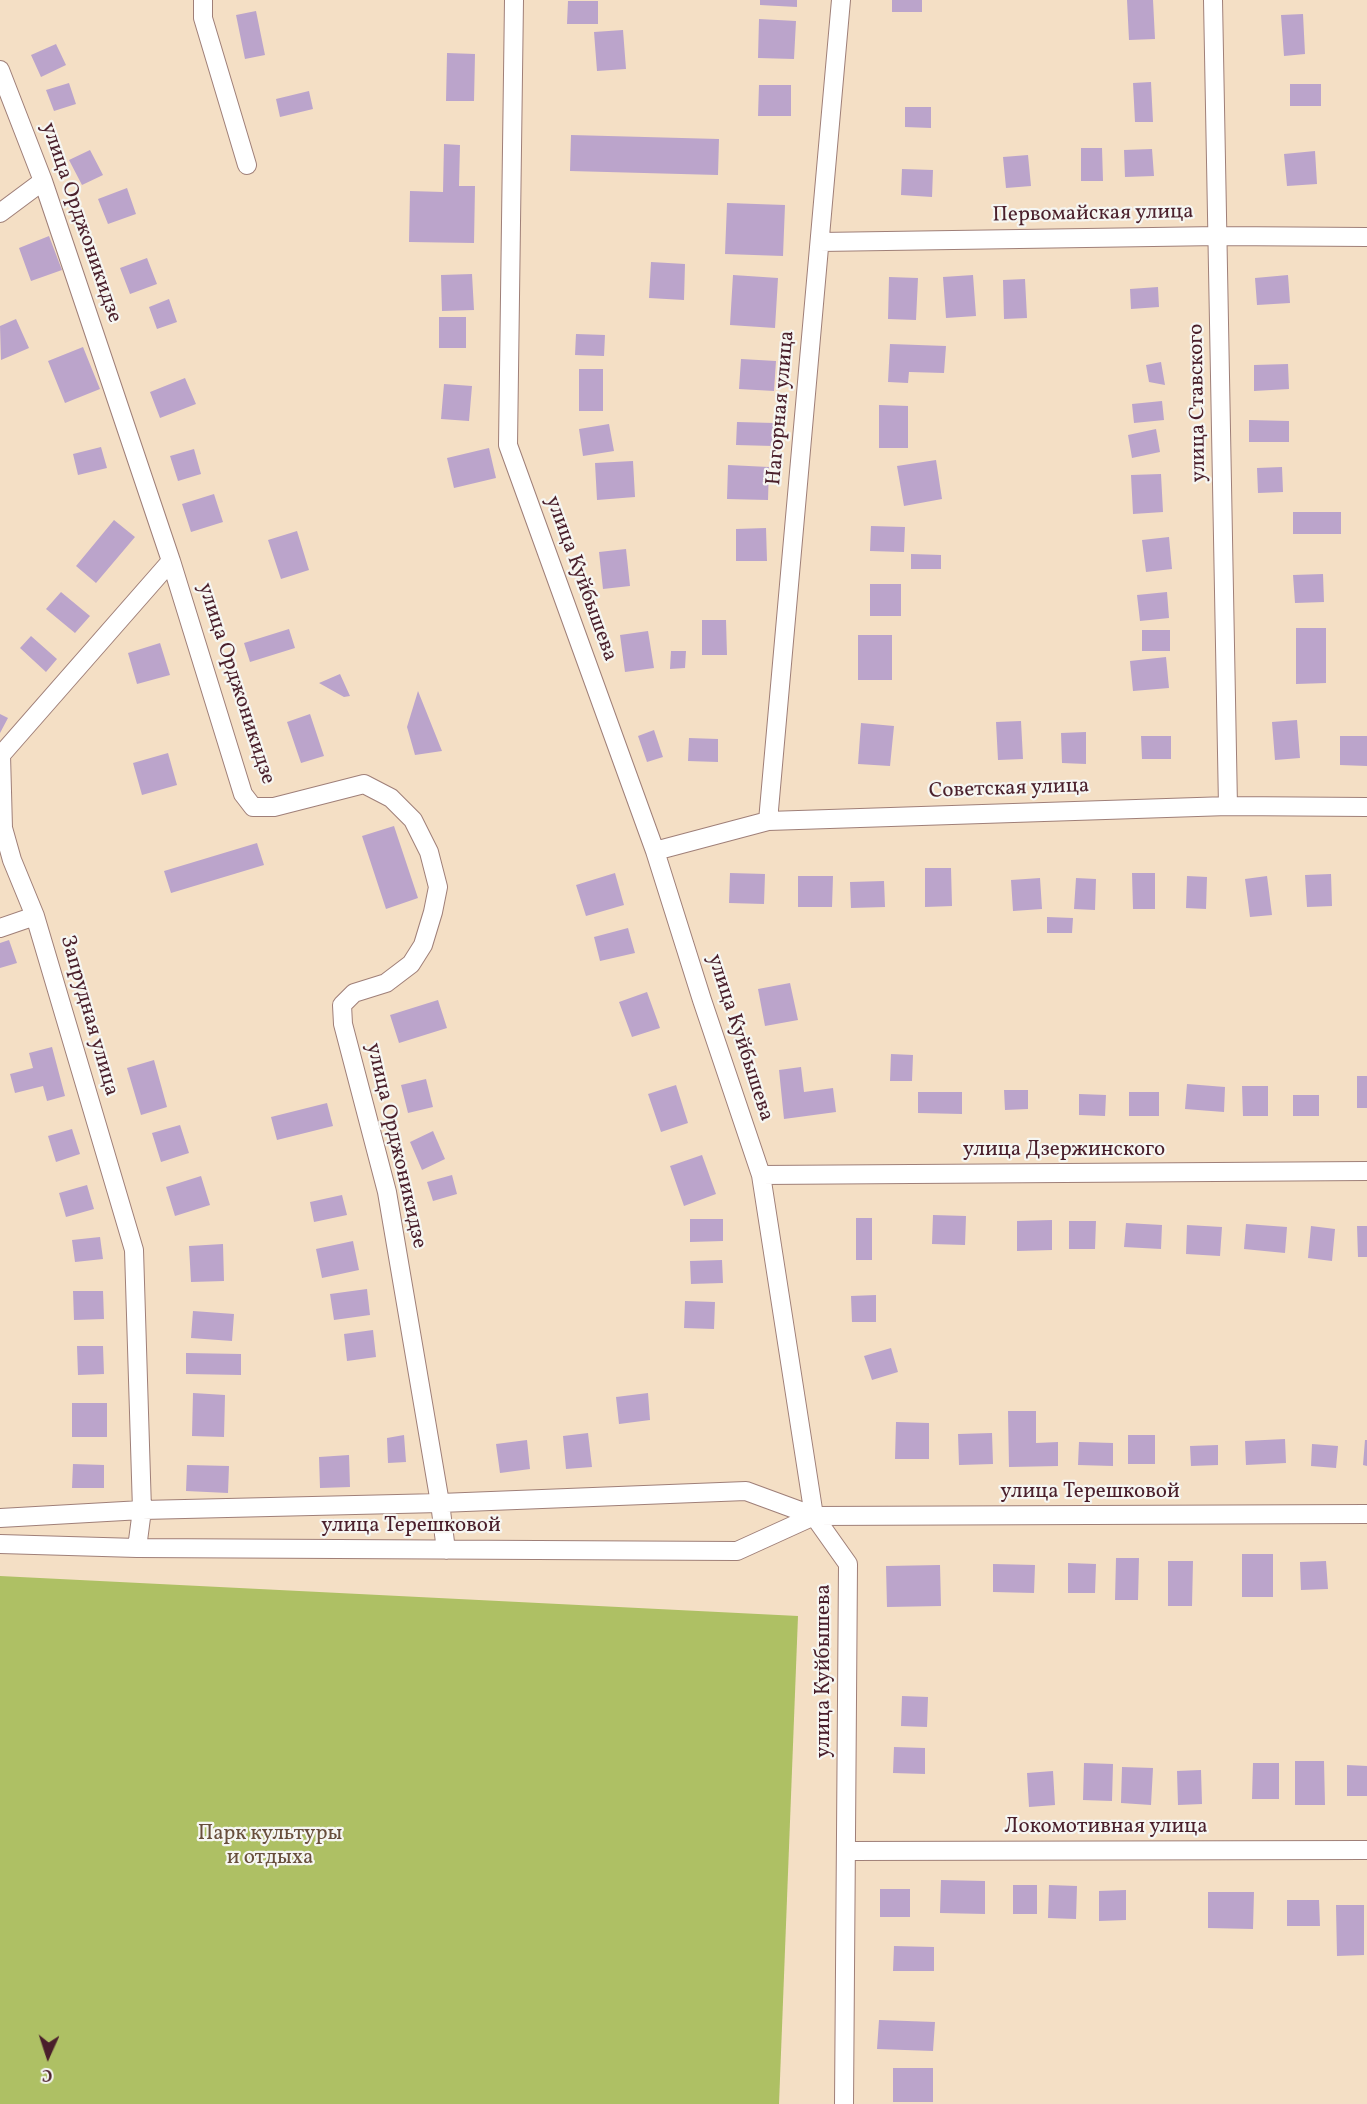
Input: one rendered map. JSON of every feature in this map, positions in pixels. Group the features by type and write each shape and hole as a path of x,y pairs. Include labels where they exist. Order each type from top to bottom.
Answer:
{"street":[{"path":"203,0 203,18 247,165"},
{"name":"улица Куйбышева","path":"514,0 508,445 656,850 702,1000 761,1175 814,1516 848,1564 844,2104"},
{"name":"Нагорная улица","path":"768,821 841,0"},
{"name":"улица Ставского","path":"1213,0 1228,806"},
{"name":"улица Орджоникидзе","path":"0,70 43,181 171,561 243,794 253,807 274,807 364,784 391,798 413,820 429,852 438,887 423,945 411,964 386,982 354,993 342,1005 342,1014 387,1192 441,1503 446,1550"},
{"path":"0,213 43,181"},
{"name":"Первомайская улица","path":"820,242 1219,236 1367,237"},
{"name":"Запрудная улица","path":"137,1548 142,1510 134,1250 35,916 12,860 3,828 0,755 171,561"},
{"name":"Советская улица","path":"656,850 768,821 1228,806 1367,807"},
{"path":"0,928 35,916"},
{"name":"улица Дзержинского","path":"761,1175 1367,1171"},
{"name":"улица Терешковой","path":"0,1518 142,1510 441,1503 746,1491 814,1516 1367,1515"},
{"name":"улица Терешковой","path":"0,1544 137,1548 737,1551 814,1516"},
{"name":"Локомотивная улица","path":"846,1851 1367,1850"}],"green space":[{"name":"Парк культуры и отдыха","path":"0,1576 798,1616 779,2104 0,2104"}],"building":[{"path":"760,0 797,0 797,7 760,5"},
{"path":"892,0 922,0 922,12 892,12"},
{"path":"1127,0 1153,0 1155,39 1129,40"},
{"path":"568,1 598,1 598,24 567,24"},
{"path":"256,11 265,55 245,59 236,15"},
{"path":"1303,14 1305,54 1284,56 1281,15"},
{"path":"759,19 796,21 794,59 758,58"},
{"path":"623,30 626,69 597,71 594,32"},
{"path":"56,44 66,65 41,77 31,55"},
{"path":"447,53 475,54 474,101 446,101"},
{"path":"1151,82 1153,122 1135,122 1133,83"},
{"path":"69,83 76,104 54,111 46,90"},
{"path":"1290,84 1321,84 1321,106 1290,106"},
{"path":"759,85 791,85 791,116 758,116"},
{"path":"309,91 313,109 280,117 276,99"},
{"path":"905,107 931,107 931,128 905,127"},
{"path":"571,135 719,139 718,175 570,171"},
{"path":"444,144 460,145 459,186 475,186 474,243 409,242 410,191 443,192"},
{"path":"1081,148 1102,148 1103,181 1081,181"},
{"path":"1152,149 1154,176 1125,177 1124,150"},
{"path":"90,150 103,175 82,185 69,160"},
{"path":"1315,151 1317,184 1287,186 1284,154"},
{"path":"1028,155 1031,186 1006,188 1003,157"},
{"path":"902,169 933,170 932,197 901,195"},
{"path":"127,188 136,214 108,224 98,199"},
{"path":"727,203 785,205 783,256 725,254"},
{"path":"49,236 62,270 31,281 19,248"},
{"path":"147,258 157,284 130,294 120,268"},
{"path":"651,262 685,264 684,300 649,298"},
{"path":"472,274 474,310 442,311 441,275"},
{"path":"733,275 778,278 775,328 730,325"},
{"path":"973,275 976,316 946,318 943,277"},
{"path":"1288,275 1290,303 1257,305 1255,278"},
{"path":"889,277 918,278 916,320 888,319"},
{"path":"1025,279 1027,318 1004,319 1003,280"},
{"path":"1158,287 1159,307 1131,309 1130,289"},
{"path":"169,299 177,322 157,329 149,307"},
{"path":"439,317 466,317 466,348 439,348"},
{"path":"16,319 29,348 1,360 0,326"},
{"path":"576,334 605,335 604,356 575,355"},
{"path":"890,344 946,346 944,373 909,372 908,383 888,382"},
{"path":"83,347 100,389 65,403 48,361"},
{"path":"741,359 776,361 774,391 739,389"},
{"path":"1161,362 1165,385 1149,382 1146,365"},
{"path":"1288,364 1289,389 1254,391 1254,365"},
{"path":"579,369 603,369 603,411 579,411"},
{"path":"185,378 196,404 160,418 150,392"},
{"path":"444,384 472,386 469,421 441,419"},
{"path":"1162,401 1164,420 1134,423 1132,404"},
{"path":"879,405 908,406 908,448 879,448"},
{"path":"1249,420 1289,421 1289,442 1249,442"},
{"path":"737,422 774,423 773,446 736,445"},
{"path":"609,424 614,451 583,456 579,429"},
{"path":"1156,429 1160,452 1132,458 1128,435"},
{"path":"101,447 107,468 78,475 73,454"},
{"path":"489,448 496,478 454,488 447,458"},
{"path":"194,449 201,474 178,481 170,456"},
{"path":"936,460 942,499 904,506 897,466"},
{"path":"633,461 635,497 597,500 595,463"},
{"path":"728,465 769,467 768,500 727,499"},
{"path":"1282,467 1283,492 1258,493 1257,468"},
{"path":"1161,474 1163,512 1133,514 1131,475"},
{"path":"214,494 223,522 191,532 182,504"},
{"path":"1293,512 1341,512 1341,534 1293,534"},
{"path":"114,520 135,537 96,583 76,566"},
{"path":"871,526 905,527 904,552 870,551"},
{"path":"766,528 767,561 736,561 736,529"},
{"path":"297,531 309,570 281,579 268,540"},
{"path":"1169,537 1172,569 1146,572 1142,540"},
{"path":"626,549 630,586 603,589 599,552"},
{"path":"911,554 941,555 941,569 911,569"},
{"path":"1323,574 1324,602 1295,603 1293,575"},
{"path":"870,584 901,584 901,616 870,616"},
{"path":"61,592 90,616 75,633 46,609"},
{"path":"1167,592 1169,618 1140,621 1137,595"},
{"path":"702,620 726,620 727,655 702,655"},
{"path":"1296,628 1326,628 1326,683 1296,684"},
{"path":"289,629 295,648 250,662 244,643"},
{"path":"1142,630 1170,630 1170,651 1142,651"},
{"path":"648,631 654,668 625,672 620,635"},
{"path":"858,635 892,635 892,680 858,680"},
{"path":"31,636 57,659 46,672 20,648"},
{"path":"160,643 170,675 137,684 128,653"},
{"path":"671,651 686,651 685,668 670,669"},
{"path":"1166,657 1169,688 1133,691 1130,661"},
{"path":"340,674 350,696 344,697 319,683"},
{"path":"418,691 442,751 415,755 407,727"},
{"path":"0,714 8,718 0,733"},
{"path":"310,714 324,756 301,763 287,722"},
{"path":"1297,720 1300,758 1275,760 1272,722"},
{"path":"1021,721 1023,759 998,760 996,722"},
{"path":"861,723 894,726 890,766 858,764"},
{"path":"654,730 663,757 647,762 638,736"},
{"path":"1086,732 1086,764 1062,763 1061,733"},
{"path":"1141,736 1171,736 1171,759 1142,759"},
{"path":"1340,736 1367,736 1367,766 1340,765"},
{"path":"689,738 718,739 718,762 688,761"},
{"path":"168,753 177,785 142,795 133,763"},
{"path":"394,826 418,898 386,909 362,836"},
{"path":"257,843 264,865 171,893 164,871"},
{"path":"925,868 951,868 952,906 925,907"},
{"path":"615,873 624,905 586,916 576,885"},
{"path":"730,873 765,874 764,904 729,903"},
{"path":"1132,873 1155,873 1155,909 1133,909"},
{"path":"1331,874 1332,906 1307,907 1305,875"},
{"path":"798,876 833,876 832,907 798,907"},
{"path":"1187,876 1207,877 1206,909 1186,908"},
{"path":"1267,876 1272,915 1250,917 1245,879"},
{"path":"1040,878 1042,909 1013,911 1011,880"},
{"path":"1076,878 1096,879 1095,910 1074,909"},
{"path":"884,881 885,907 851,908 850,882"},
{"path":"1047,917 1073,918 1072,933 1047,933"},
{"path":"628,928 635,953 600,961 594,937"},
{"path":"9,940 17,963 0,968 0,943"},
{"path":"790,983 798,1020 765,1026 758,989"},
{"path":"647,992 660,1028 632,1037 619,1002"},
{"path":"438,1000 447,1028 399,1043 390,1015"},
{"path":"52,1047 65,1096 47,1101 43,1086 15,1093 10,1074 33,1068 29,1053"},
{"path":"891,1054 913,1055 912,1081 890,1081"},
{"path":"154,1060 167,1107 141,1115 127,1068"},
{"path":"801,1067 804,1092 833,1088 836,1112 784,1119 779,1070"},
{"path":"1357,1076 1367,1076 1367,1108 1357,1108"},
{"path":"426,1079 433,1107 408,1113 401,1085"},
{"path":"1187,1084 1225,1087 1224,1112 1185,1109"},
{"path":"676,1085 688,1123 661,1132 648,1094"},
{"path":"1242,1086 1268,1086 1268,1116 1243,1116"},
{"path":"1004,1090 1028,1090 1028,1109 1005,1110"},
{"path":"918,1092 962,1092 962,1114 918,1113"},
{"path":"1129,1092 1159,1092 1159,1116 1129,1116"},
{"path":"1079,1094 1106,1095 1105,1116 1079,1115"},
{"path":"1293,1095 1319,1095 1319,1116 1293,1116"},
{"path":"327,1103 333,1126 277,1140 271,1117"},
{"path":"180,1125 189,1153 161,1162 152,1133"},
{"path":"72,1129 80,1154 56,1162 48,1136"},
{"path":"433,1131 445,1159 422,1170 410,1142"},
{"path":"702,1155 716,1194 684,1206 670,1166"},
{"path":"452,1175 457,1194 433,1201 427,1182"},
{"path":"201,1176 210,1205 175,1216 166,1187"},
{"path":"87,1185 94,1209 66,1217 59,1193"},
{"path":"342,1195 347,1215 314,1222 310,1202"},
{"path":"933,1215 966,1216 965,1245 932,1244"},
{"path":"856,1218 872,1218 872,1260 856,1260"},
{"path":"690,1219 723,1219 723,1241 690,1242"},
{"path":"1052,1220 1052,1250 1017,1251 1017,1221"},
{"path":"1069,1221 1096,1221 1095,1249 1069,1249"},
{"path":"1126,1223 1162,1225 1161,1249 1124,1247"},
{"path":"1246,1224 1287,1227 1285,1253 1244,1249"},
{"path":"1187,1225 1222,1227 1220,1256 1186,1254"},
{"path":"1311,1226 1335,1229 1332,1261 1308,1258"},
{"path":"1357,1226 1367,1226 1367,1257 1358,1257"},
{"path":"100,1237 103,1259 75,1262 72,1240"},
{"path":"353,1241 359,1270 322,1278 316,1249"},
{"path":"223,1244 224,1281 191,1282 189,1246"},
{"path":"722,1260 723,1283 691,1284 690,1261"},
{"path":"367,1289 370,1315 334,1320 330,1294"},
{"path":"73,1291 103,1291 104,1319 74,1320"},
{"path":"876,1295 876,1322 852,1322 851,1296"},
{"path":"685,1301 715,1302 714,1329 684,1328"},
{"path":"193,1311 234,1314 232,1341 191,1338"},
{"path":"373,1330 376,1357 347,1361 344,1334"},
{"path":"77,1346 103,1346 104,1374 78,1375"},
{"path":"891,1348 898,1372 872,1380 864,1356"},
{"path":"186,1353 241,1354 241,1375 186,1374"},
{"path":"193,1393 225,1395 224,1437 192,1436"},
{"path":"648,1393 650,1420 619,1424 616,1397"},
{"path":"72,1403 107,1403 107,1437 72,1437"},
{"path":"1008,1411 1036,1411 1036,1443 1058,1442 1058,1466 1009,1467"},
{"path":"896,1422 929,1423 929,1459 895,1459"},
{"path":"588,1433 592,1467 566,1469 563,1436"},
{"path":"992,1433 993,1464 959,1465 958,1434"},
{"path":"404,1435 406,1462 388,1463 387,1438"},
{"path":"1128,1435 1155,1435 1155,1464 1128,1464"},
{"path":"1285,1439 1286,1463 1246,1465 1245,1441"},
{"path":"527,1440 530,1469 500,1473 496,1444"},
{"path":"1365,1440 1367,1440 1367,1466 1363,1465"},
{"path":"1079,1442 1113,1443 1113,1466 1078,1465"},
{"path":"1312,1444 1338,1446 1336,1468 1311,1466"},
{"path":"1218,1445 1218,1465 1191,1466 1190,1446"},
{"path":"349,1455 350,1487 320,1488 319,1457"},
{"path":"73,1464 104,1465 104,1488 72,1488"},
{"path":"187,1465 229,1466 228,1493 186,1491"},
{"path":"1242,1554 1273,1554 1273,1597 1242,1597"},
{"path":"1116,1558 1139,1558 1138,1600 1115,1600"},
{"path":"1168,1561 1193,1561 1192,1606 1168,1606"},
{"path":"1326,1561 1328,1589 1301,1590 1300,1562"},
{"path":"1068,1563 1096,1564 1095,1593 1068,1593"},
{"path":"993,1564 1035,1565 1034,1593 993,1592"},
{"path":"940,1565 941,1606 887,1607 886,1566"},
{"path":"902,1696 928,1697 927,1727 901,1726"},
{"path":"894,1747 925,1748 925,1774 893,1773"},
{"path":"1295,1761 1324,1761 1325,1805 1295,1805"},
{"path":"1084,1763 1113,1764 1112,1801 1083,1800"},
{"path":"1253,1763 1279,1763 1279,1799 1252,1799"},
{"path":"1347,1765 1367,1766 1367,1796 1347,1796"},
{"path":"1122,1767 1153,1768 1151,1805 1121,1803"},
{"path":"1201,1770 1202,1804 1178,1805 1177,1771"},
{"path":"1053,1771 1055,1805 1029,1807 1027,1773"},
{"path":"941,1880 985,1881 985,1914 940,1913"},
{"path":"1013,1885 1037,1885 1037,1914 1013,1914"},
{"path":"1049,1885 1077,1886 1076,1919 1048,1918"},
{"path":"880,1889 910,1889 910,1917 880,1917"},
{"path":"1126,1890 1126,1920 1099,1921 1099,1891"},
{"path":"1208,1892 1254,1892 1253,1929 1208,1928"},
{"path":"1287,1900 1319,1900 1320,1926 1287,1926"},
{"path":"1336,1905 1364,1905 1364,1955 1337,1956"},
{"path":"894,1946 934,1947 934,1971 893,1971"},
{"path":"879,2020 935,2022 933,2051 877,2049"},
{"path":"893,2068 933,2068 933,2102 893,2102"}]}
